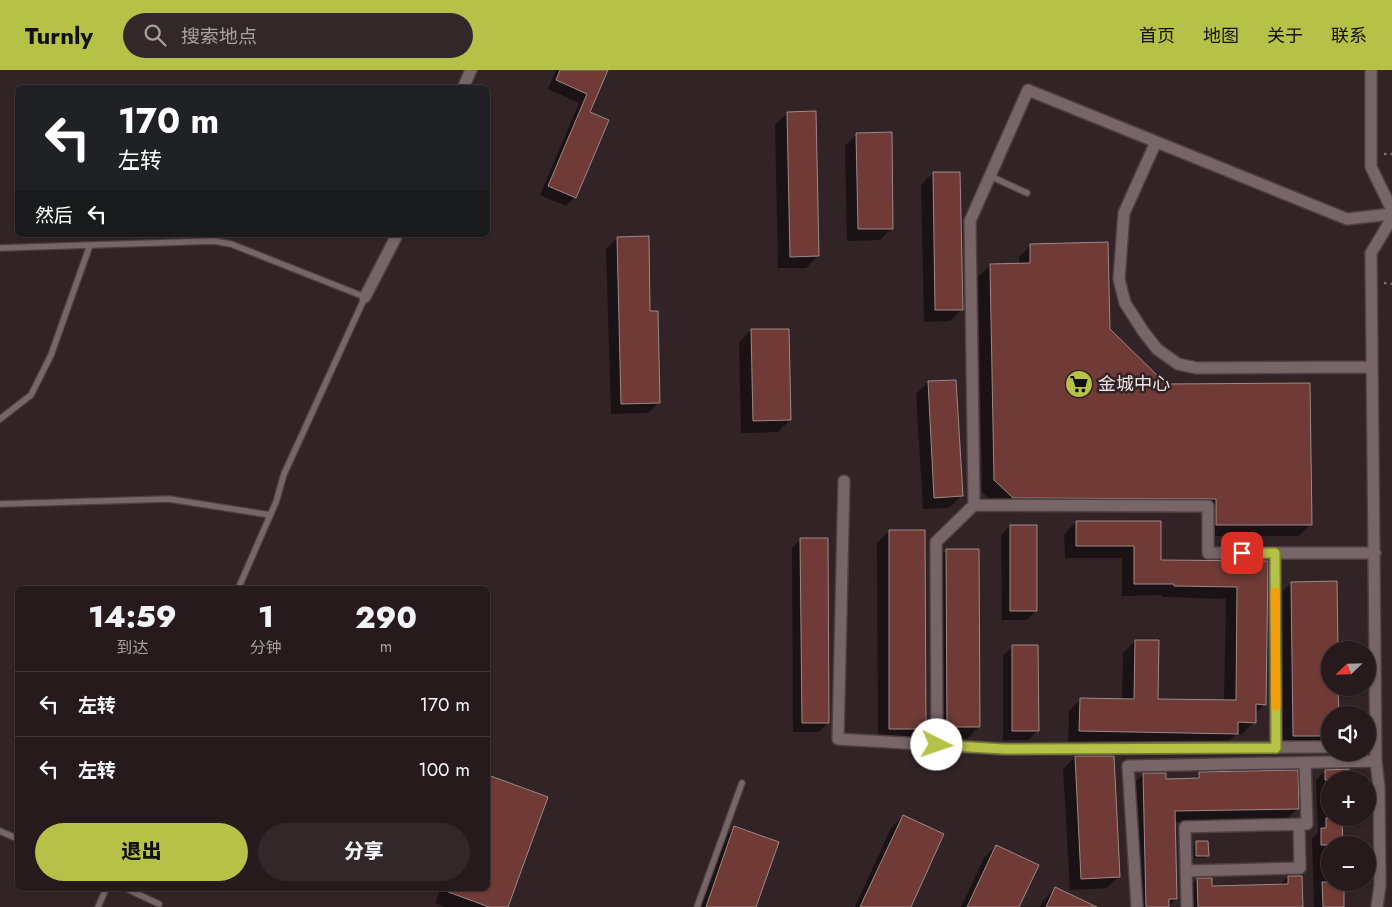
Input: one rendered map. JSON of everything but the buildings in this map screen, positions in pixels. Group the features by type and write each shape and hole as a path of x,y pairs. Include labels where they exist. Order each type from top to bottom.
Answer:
{"street":[{"path":"464,85 471,70"},
{"path":"1371,70 1371,167 1392,210"},
{"path":"974,505 970,221 1028,90 1347,219 1392,216"},
{"path":"1156,142 1124,213 1119,279 1125,303 1143,331 1158,349 1178,364 1197,368 1371,367"},
{"path":"1373,706 1375,553 1371,367 1371,254 1392,216"},
{"path":"364,297 396,237"},
{"path":"844,481 838,739 1004,749 1321,748"},
{"path":"937,745 936,542 974,505 1208,506 1208,552 1375,553"},
{"path":"1275,553 1276,748"},
{"path":"1137,907 1128,766 1376,761 1379,787 1380,885 1377,907"},
{"path":"1188,907 1185,827 1307,824 1305,762"},
{"path":"1186,871 1300,868 1299,824"}],"lane":[{"path":"990,176 1027,193"},
{"path":"0,248 214,241 231,244 364,297 284,474 270,515 239,586"},
{"path":"0,419 31,395 51,355 90,245"},
{"path":"0,504 169,499 270,515"},
{"path":"697,907 742,782"},
{"path":"0,831 15,838"},
{"path":"98,907 105,891"},
{"path":"131,891 159,904"}],"slow traffic":[{"path":"1275,592 1276,706"}],"place":[{"name":"金城中心","path":"1079,384"}],"route":[{"path":"937,745 1004,749 1276,748 1275,553 1242,553"}]}
